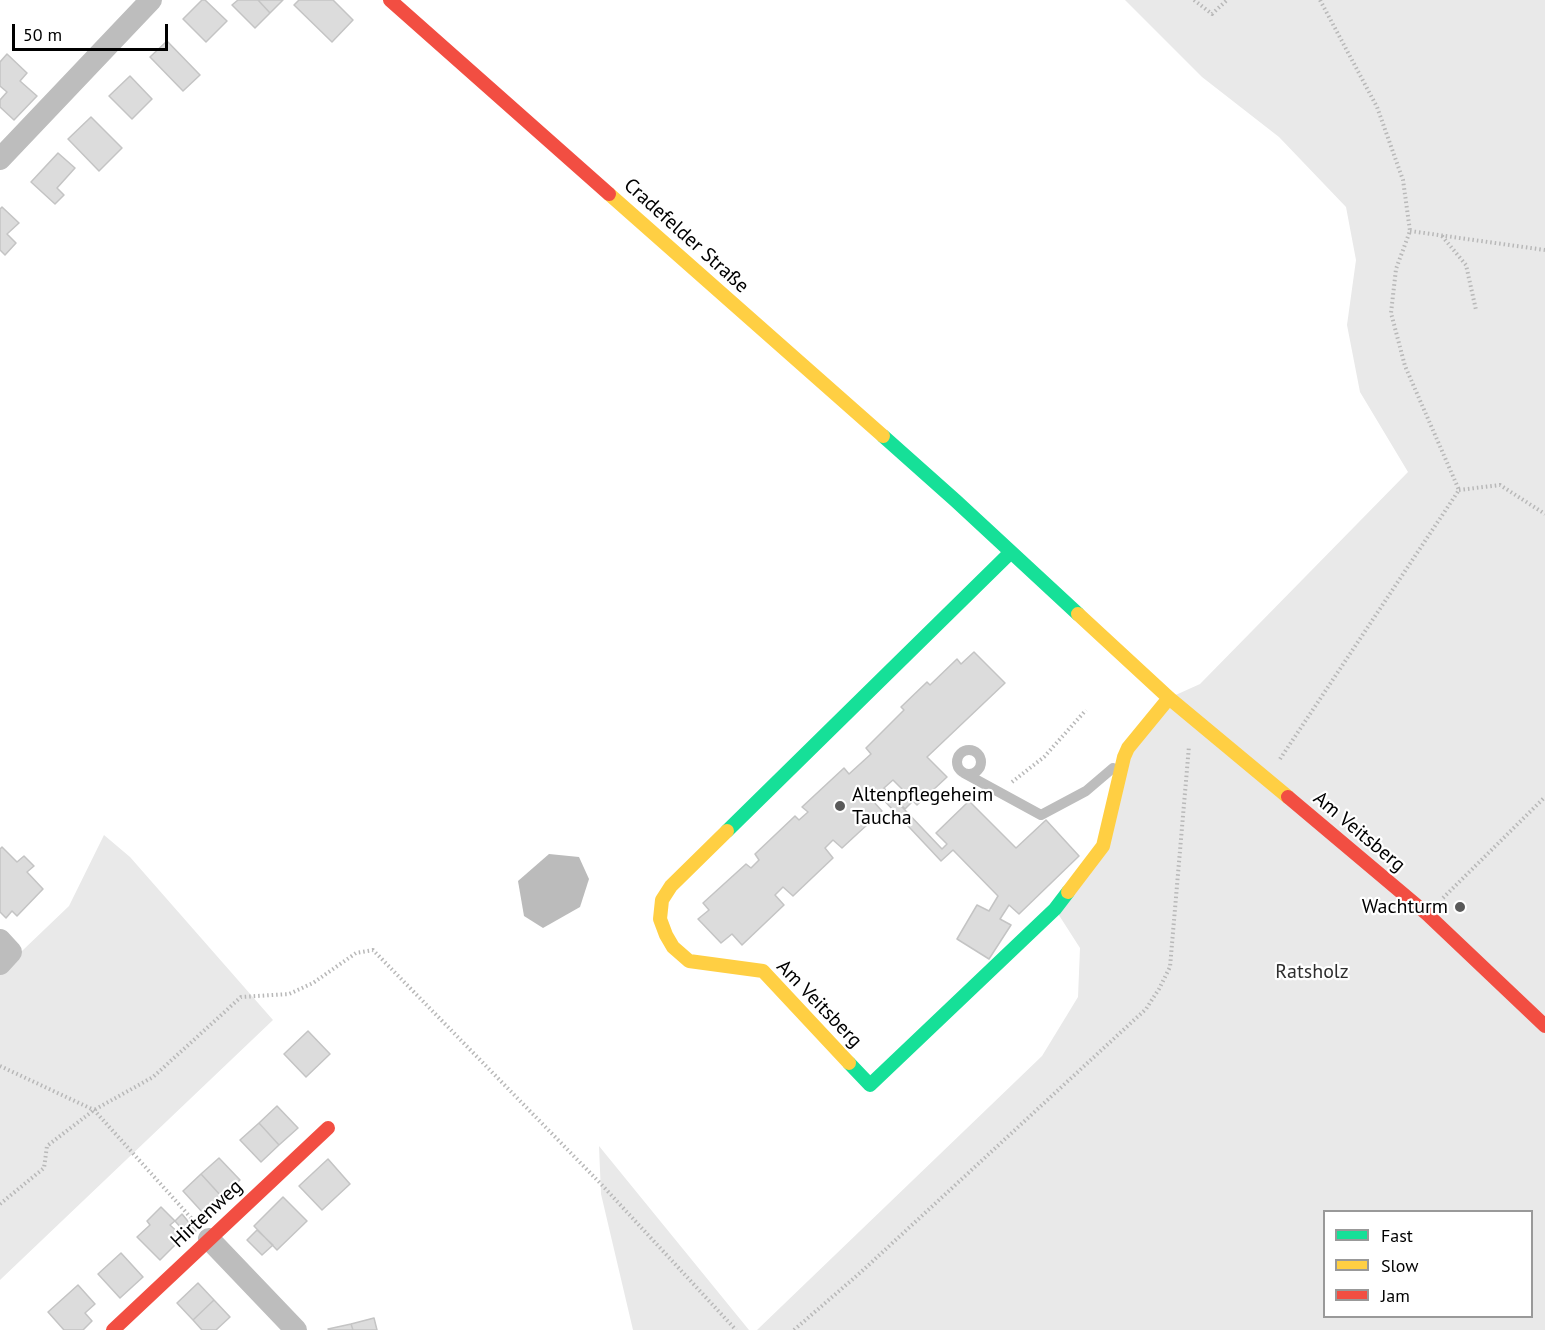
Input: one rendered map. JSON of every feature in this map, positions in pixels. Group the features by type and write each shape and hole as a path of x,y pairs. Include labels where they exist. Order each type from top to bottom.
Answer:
{"street":[{"path":"5,146 151,0"},
{"name":"Cradefelder Straße","path":"390,0 956,501"},
{"name":"Am Veitsberg","path":"956,501 1169,698 1427,914 1545,1026"},
{"name":"Am Veitsberg","path":"1011,552 671,886 662,900 660,919 673,947 689,961 763,971 870,1084 1056,909 1103,846 1128,748 1169,698"},
{"path":"0,940 11,952 0,964"},
{"name":"Hirtenweg","path":"113,1330 328,1128"},
{"path":"209,1239 296,1330"}],"lane":[{"path":"964,773 1041,814 1086,791 1124,757"}],"path":[{"path":"1194,0 1212,14 1227,0"},
{"path":"1320,0 1377,107 1403,180 1410,231 1396,269 1392,313 1405,366 1459,490"},
{"path":"1410,231 1545,250"},
{"path":"1442,235 1466,265 1476,310"},
{"path":"1266,780 1459,490 1500,485 1545,514"},
{"path":"999,792 1044,757 1086,710"},
{"path":"794,1330 861,1272 1150,1003 1170,967 1188,751 1193,719"},
{"path":"1427,914 1545,797"},
{"path":"0,1204 44,1168 47,1146 94,1110 153,1077 241,997 289,994 313,983 356,953 373,950 600,1184 736,1330"},
{"path":"0,1066 94,1110 209,1239"}],"green space":[{"name":"Ratsholz","path":"1125,0 1545,0 1545,1330 757,1330 1042,1056 1078,997 1080,948 1055,909 1103,846 1128,748 1169,698 1200,684 1408,472 1360,392 1347,325 1356,260 1346,207 1279,137 1202,77"},
{"path":"104,835 130,857 273,1020 0,1280 0,972 69,906"},
{"path":"599,1146 749,1330 633,1330 601,1194"}],"shaded area":[{"path":"549,854 579,857 589,879 580,907 543,928 524,916 518,881"}],"building":[{"path":"202,0 205,0 227,21 206,42 183,19"},
{"path":"238,0 258,0 270,13 255,28 232,5"},
{"path":"258,0 283,0 270,13"},
{"path":"299,0 333,0 353,20 332,42 294,5"},
{"path":"167,41 200,75 183,91 150,57"},
{"path":"7,54 27,73 20,81 37,96 14,120 0,107 0,100 7,92 0,86 0,62"},
{"path":"130,76 152,99 132,119 109,96"},
{"path":"91,117 122,148 99,171 68,139"},
{"path":"58,153 75,168 57,188 64,195 55,204 31,182"},
{"path":"2,207 19,223 7,234 16,243 5,255 0,250 0,209"},
{"name":"Altenpflegeheim Taucha","path":"974,652 1005,683 927,757 947,777 917,805 913,801 905,809 895,798 903,790 893,780 884,788 942,849 947,844 936,833 969,801 1016,848 1046,820 1079,856 1019,914 1009,905 1000,919 1011,925 989,959 957,939 977,905 989,911 998,896 953,850 941,861 878,794 872,800 882,811 842,848 833,840 825,848 833,858 793,896 783,887 775,895 784,905 742,945 732,934 721,943 698,919 709,910 703,903 746,864 751,868 759,860 755,854 795,816 799,820 808,812 802,807 844,768 849,774 871,754 866,748 904,710 901,707 927,682 930,685 957,659 961,664"},
{"path":"2,847 17,862 24,856 34,866 27,872 43,889 17,916 12,911 6,918 0,912 0,849"},
{"path":"308,1031 330,1054 306,1077 284,1054"},
{"path":"277,1106 298,1128 279,1145 259,1123"},
{"path":"259,1123 279,1145 261,1162 240,1140"},
{"path":"219,1158 240,1180 222,1197 201,1174"},
{"path":"328,1159 350,1184 322,1210 299,1186"},
{"path":"201,1174 222,1197 204,1214 183,1191"},
{"path":"283,1197 307,1221 277,1250 254,1226"},
{"path":"161,1207 175,1221 170,1225 183,1237 160,1260 137,1237 150,1225 147,1221"},
{"path":"182,1214 196,1231 189,1237 175,1221"},
{"path":"257,1230 273,1245 262,1255 247,1240"},
{"path":"121,1253 143,1277 120,1298 98,1274"},
{"path":"198,1283 214,1300 193,1320 177,1303"},
{"path":"78,1285 95,1304 85,1313 92,1321 83,1330 64,1330 48,1312"},
{"path":"214,1300 230,1317 216,1330 202,1330 193,1320"},
{"path":"374,1318 377,1330 353,1330 351,1324"},
{"path":"351,1324 353,1330 328,1329"}],"traffic: fast":[{"path":"883,436 1078,614"},
{"path":"727,831 1011,552"},
{"path":"849,1063 870,1085 1055,909 1068,892"}],"traffic: slow":[{"path":"609,194 883,436"},
{"path":"1078,614 1169,698 1288,797"},
{"path":"1068,892 1103,846 1128,748 1169,698"},
{"path":"727,831 671,886 662,900 660,919 666,935 673,947 689,961 763,971 849,1063"}],"traffic: jam":[{"path":"390,0 609,194"},
{"path":"1288,797 1427,914 1545,1026"},
{"path":"113,1330 328,1128"}],"place":[{"name":"Altenpflegeheim Taucha","path":"840,806"},
{"name":"Wachturm","path":"1460,907"}]}
